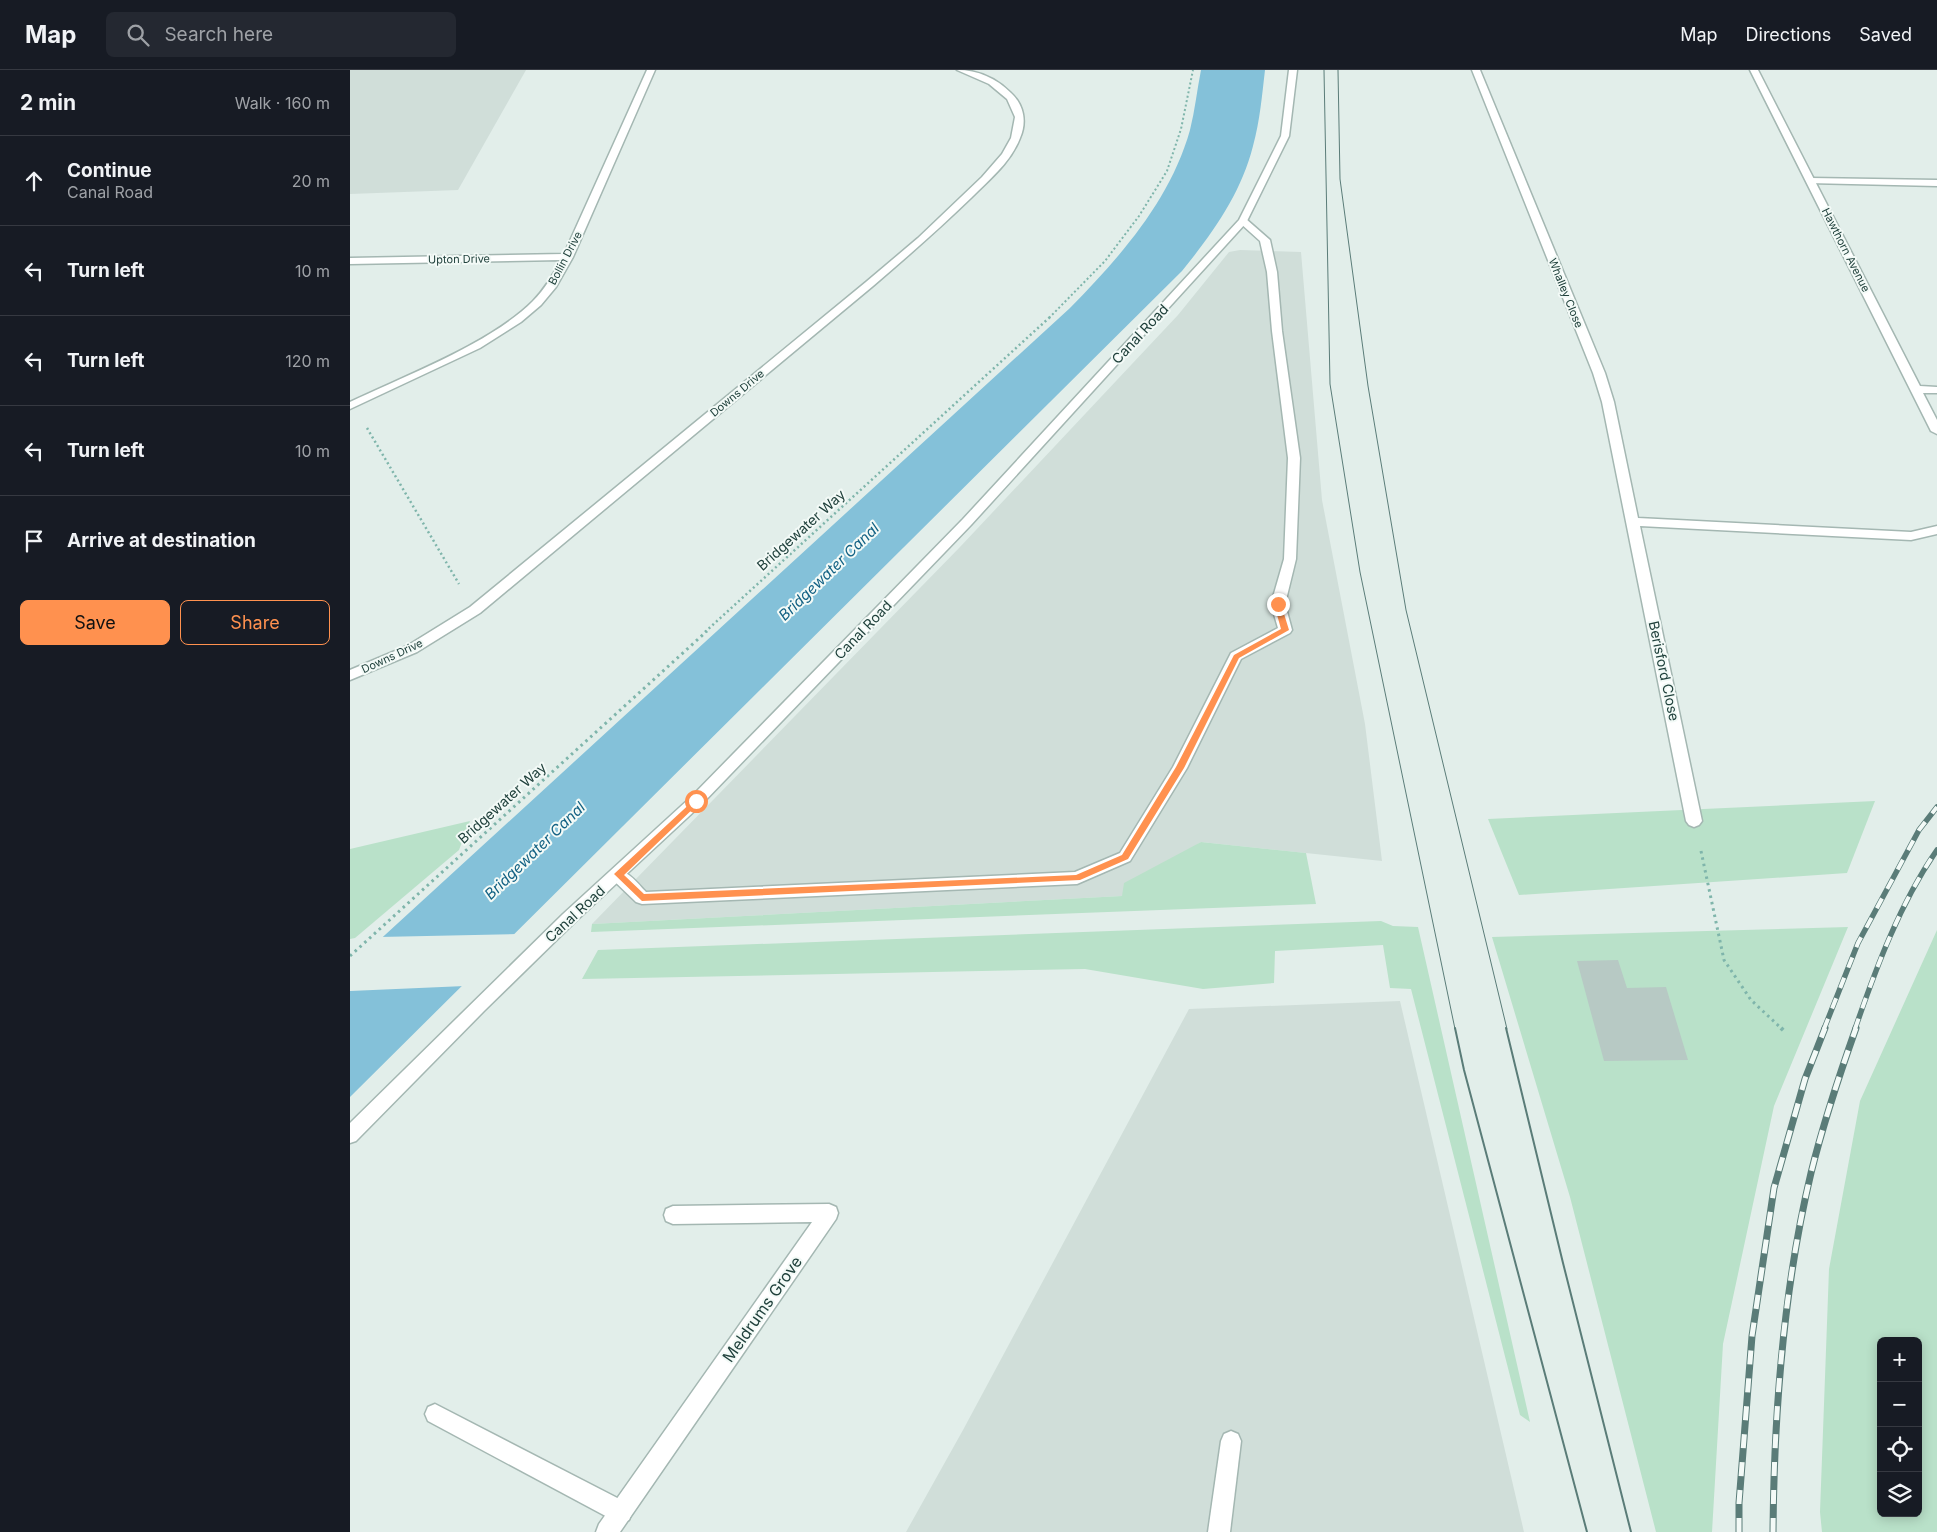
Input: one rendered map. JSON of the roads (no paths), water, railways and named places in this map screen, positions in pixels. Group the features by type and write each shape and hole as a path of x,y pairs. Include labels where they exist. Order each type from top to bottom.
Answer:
{"street":[{"name":"Bollin Drive","path":"352,406 476,346 517,320 537,303 552,285 568,257 651,70"},
{"name":"Downs Drive","path":"350,675 412,650 475,610 932,232 1006,157 1019,128 1020,116 1013,100 991,80 973,72 961,70"},
{"name":"Canal Road","path":"350,1135 478,1006 569,918 696,801 967,522 1244,221 1285,136 1293,70"},
{"name":"Whalley Close","path":"1476,70 1599,372 1616,437 1633,522"},
{"name":"Hawthorn Avenue","path":"1754,70 1937,431"},
{"path":"1811,181 1937,183"},
{"path":"618,874 642,898 1077,878 1125,857 1180,768 1236,656 1285,630 1278,604 1290,559 1294,458 1269,256 1265,240 1244,221"},
{"name":"Upton Drive","path":"350,261 568,257"},
{"path":"1916,389 1937,390"},
{"path":"1633,522 1911,536 1937,530"},
{"name":"Berisford Close","path":"1633,522 1694,820"},
{"name":"Meldrums Grove","path":"607,1532 828,1213 673,1215"},
{"path":"436,1414 621,1512"},
{"path":"1219,1532 1231,1441"}],"water":[{"name":"Bridgewater Canal","path":"1201,70 1265,70 1255,137 1248,164 1241,181 1224,213 1182,271 350,1097 350,967 1089,289 1125,248 1170,181 1190,130"}],"tram line":[{"path":"1324,70 1330,384 1360,572 1455,1029"},
{"path":"1338,70 1340,179 1368,386 1406,610 1507,1029"},
{"path":"1455,1028 1464,1070 1587,1532"},
{"path":"1506,1028 1631,1532"}],"railway":[{"path":"1824,1029 1858,943 1919,830 1937,807"},
{"path":"1855,1029 1871,983 1900,914 1937,850"},
{"path":"1739,1532 1739,1503 1752,1336 1774,1188 1805,1079 1825,1028"},
{"path":"1773,1532 1778,1397 1793,1262 1811,1173 1832,1100 1856,1028"}]}
